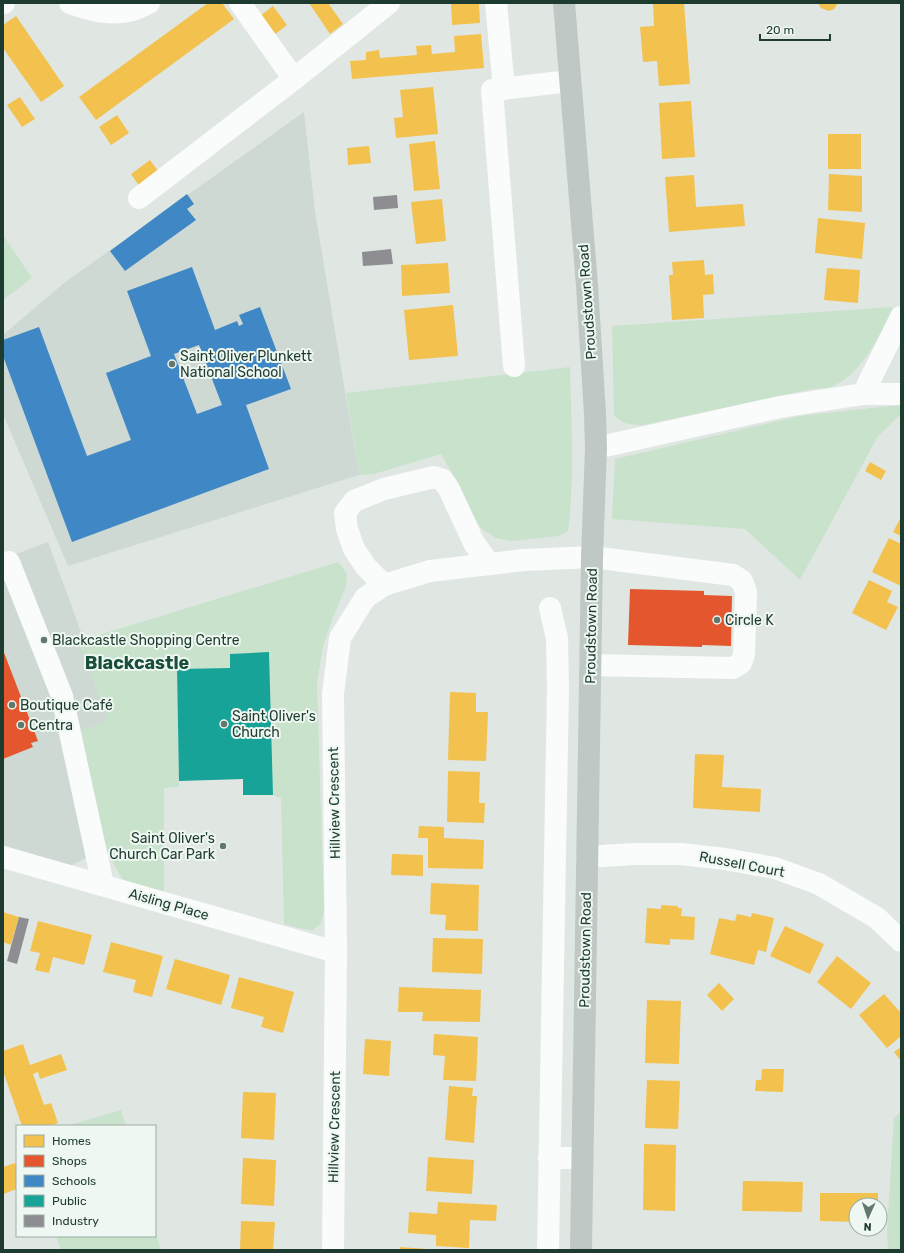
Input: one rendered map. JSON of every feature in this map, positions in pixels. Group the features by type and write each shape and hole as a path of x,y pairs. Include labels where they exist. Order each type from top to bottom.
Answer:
{"main road":[{"name":"Proudstown Road","path":"564,3 587,285 596,448 592,557 581,1250"}],"street":[{"path":"70,3 84,9 107,13 129,11 149,3"},
{"path":"240,3 294,79"},
{"path":"139,198 294,79 389,3"},
{"path":"496,3 504,88"},
{"path":"514,366 492,90 570,82"},
{"path":"863,394 901,317"},
{"path":"596,448 780,407 863,394 901,394"},
{"path":"384,585 366,567 354,549 347,529 346,513 354,501 384,489 434,477 443,480 449,488 474,543 489,564"},
{"name":"Hillview Crescent","path":"333,1250 336,952 333,694 340,638 365,598 384,585 430,571 524,560 592,557 734,575 742,581 746,592 744,654 741,663 733,668 590,665"},
{"path":"9,562 62,696 103,885"},
{"path":"548,1250 558,688 557,638 550,608"},
{"name":"Russell Court","path":"587,857 633,854 682,854 725,859 775,868 819,884 877,918 901,940"},
{"name":"Aisling Place","path":"3,857 336,952"},
{"path":"549,1158 582,1158"}],"shaded area":[{"name":"Saint Oliver Plunkett National School","path":"304,112 315,212 359,475 68,566 3,414 3,335 64,283"},
{"name":"Blackcastle Shopping Centre","path":"48,542 114,722 86,858 70,866 3,845 3,559"}],"green space":[{"path":"3,235 32,278 3,300"},
{"path":"893,307 876,341 862,363 844,380 831,387 812,389 643,425 627,423 614,415 612,326"},
{"path":"570,367 572,449 570,510 568,531 559,536 512,541 496,538 483,530 474,518 441,454 374,474 359,475 346,393"},
{"path":"901,405 901,414 878,436 800,580 745,529 612,519 615,459 800,416"},
{"path":"338,562 347,575 346,586 323,646 317,683 324,910 321,923 313,930 284,924 281,798 273,795 269,653 230,654 230,668 177,669 179,787 164,788 164,893 137,886 122,879 107,852 81,731 108,720 79,644 89,638"},
{"path":"121,1110 126,1125 70,1125"},
{"path":"901,1112 901,1250 888,1250 888,1214 894,1118"},
{"path":"156,1233 161,1250 61,1250 56,1237 156,1237"}],"building: Homes":[{"path":"208,3 222,3 234,19 96,120 79,97"},
{"path":"309,3 328,3 343,24 330,34"},
{"path":"451,3 479,3 480,23 452,25"},
{"path":"653,3 684,3 690,84 659,86 657,61 643,62 640,27 654,26"},
{"path":"818,3 838,3 834,9 829,11 821,8"},
{"path":"273,6 287,25 274,35 260,16"},
{"path":"16,16 64,86 41,102 3,48 3,25"},
{"path":"481,34 484,68 352,79 350,61 366,60 366,52 379,50 380,58 417,55 416,46 431,45 432,54 455,52 454,36"},
{"path":"433,87 438,134 396,138 394,118 403,117 400,90"},
{"path":"20,97 35,119 22,127 7,105"},
{"path":"691,101 695,157 662,159 659,103"},
{"path":"117,115 129,133 111,145 99,127"},
{"path":"828,134 861,134 861,169 828,169"},
{"path":"435,141 440,189 414,191 409,144"},
{"path":"369,146 371,163 348,165 347,148"},
{"path":"150,160 159,172 140,187 131,174"},
{"path":"829,174 862,176 862,212 828,210"},
{"path":"694,175 696,207 743,204 745,226 669,232 665,177"},
{"path":"442,199 446,241 416,244 411,202"},
{"path":"818,218 865,223 862,259 815,253"},
{"path":"704,260 705,275 713,274 714,294 703,295 704,318 672,320 669,275 673,275 672,262"},
{"path":"448,263 450,293 402,296 401,265"},
{"path":"827,268 860,270 858,303 824,300"},
{"path":"453,305 458,356 409,360 404,310"},
{"path":"870,462 886,471 881,480 865,471"},
{"path":"901,517 901,536 893,532"},
{"path":"889,538 901,544 901,586 872,572"},
{"path":"869,580 892,591 887,602 898,607 886,630 852,613"},
{"path":"450,692 476,693 476,712 488,712 486,761 448,760"},
{"path":"695,754 724,755 722,787 761,789 760,812 693,808"},
{"path":"448,771 480,772 479,803 485,803 484,823 447,822"},
{"path":"419,826 444,827 444,838 484,840 483,869 428,868 428,838 418,838"},
{"path":"392,854 423,855 423,876 391,875"},
{"path":"431,883 479,885 478,931 445,930 446,915 430,914"},
{"path":"661,905 678,906 678,908 682,908 681,916 695,917 694,940 670,939 670,945 645,943 647,908 661,909"},
{"path":"3,912 19,917 11,945 3,942"},
{"path":"752,913 774,918 766,952 758,950 754,965 710,954 719,918 735,921 737,914 751,917"},
{"path":"38,921 92,935 84,965 53,957 49,973 35,970 40,953 30,951"},
{"path":"785,926 824,944 810,974 770,956"},
{"path":"433,938 483,939 482,974 432,972"},
{"path":"111,942 163,956 152,997 133,992 136,980 103,972"},
{"path":"837,956 871,983 851,1009 817,982"},
{"path":"175,959 230,975 221,1005 166,989"},
{"path":"239,977 294,992 283,1033 261,1027 264,1017 231,1008"},
{"path":"719,983 734,999 722,1011 707,995"},
{"path":"399,987 481,990 480,1022 422,1021 423,1012 398,1012"},
{"path":"884,994 901,1013 901,1036 887,1048 859,1015"},
{"path":"647,1000 681,1001 679,1064 645,1063"},
{"path":"434,1034 478,1037 476,1081 443,1080 445,1056 433,1055"},
{"path":"365,1039 391,1041 389,1076 363,1074"},
{"path":"23,1044 30,1065 61,1054 67,1070 40,1079 38,1072 33,1074 44,1105 51,1103 58,1123 53,1125 22,1125 3,1071 3,1051"},
{"path":"901,1047 901,1061 894,1052"},
{"path":"762,1069 784,1069 783,1092 755,1091 756,1080 761,1080"},
{"path":"647,1080 680,1081 678,1129 645,1128"},
{"path":"449,1086 473,1088 472,1096 477,1096 474,1143 445,1140"},
{"path":"243,1092 276,1093 274,1140 241,1138"},
{"path":"644,1144 676,1145 675,1211 643,1210"},
{"path":"428,1157 474,1160 472,1194 426,1191"},
{"path":"243,1158 276,1160 274,1206 241,1204"},
{"path":"15,1163 16,1166 16,1189 3,1194 3,1167"},
{"path":"743,1181 803,1182 802,1212 742,1211"},
{"path":"820,1193 878,1193 878,1197 848,1197 848,1222 820,1221"},
{"path":"438,1202 497,1205 496,1221 470,1220 469,1248 436,1246 436,1235 408,1233 409,1212 437,1214"},
{"path":"241,1221 275,1222 273,1250 240,1250"},
{"path":"400,1247 427,1249 427,1250 400,1250"}],"building: Shops":[{"name":"Circle K","path":"630,589 704,591 704,595 732,596 731,646 702,645 702,647 628,645"},
{"path":"3,650 38,741 31,743 33,747 3,759"}],"building: Schools":[{"path":"187,194 194,204 187,209 196,220 125,271 110,251"},
{"path":"192,267 215,330 237,321 239,326 243,324 239,315 260,307 291,389 246,405 269,469 72,542 3,356 3,340 39,327 87,456 131,440 106,373 151,356 127,291","holes":["199,345 222,405 197,414 174,354"]}],"building: Public":[{"name":"Saint Oliver's Church","path":"269,652 273,795 243,795 243,779 179,781 177,669 230,668 230,654"}],"building: Industry":[{"path":"397,195 398,208 374,210 373,197"},
{"path":"391,249 393,264 363,266 362,252"},
{"path":"19,917 29,919 17,964 7,961"}],"place":[{"name":"Saint Oliver Plunkett National School","path":"172,364"},
{"name":"Circle K","path":"717,620"},
{"name":"Blackcastle Shopping Centre","path":"44,640"},
{"name":"Boutique Café","path":"12,705"},
{"name":"Saint Oliver's Church","path":"224,724"},
{"name":"Centra","path":"21,725"},
{"name":"Saint Oliver's Church Car Park","path":"223,846"}],"district":[{"name":"Blackcastle","path":"137,663"}]}
